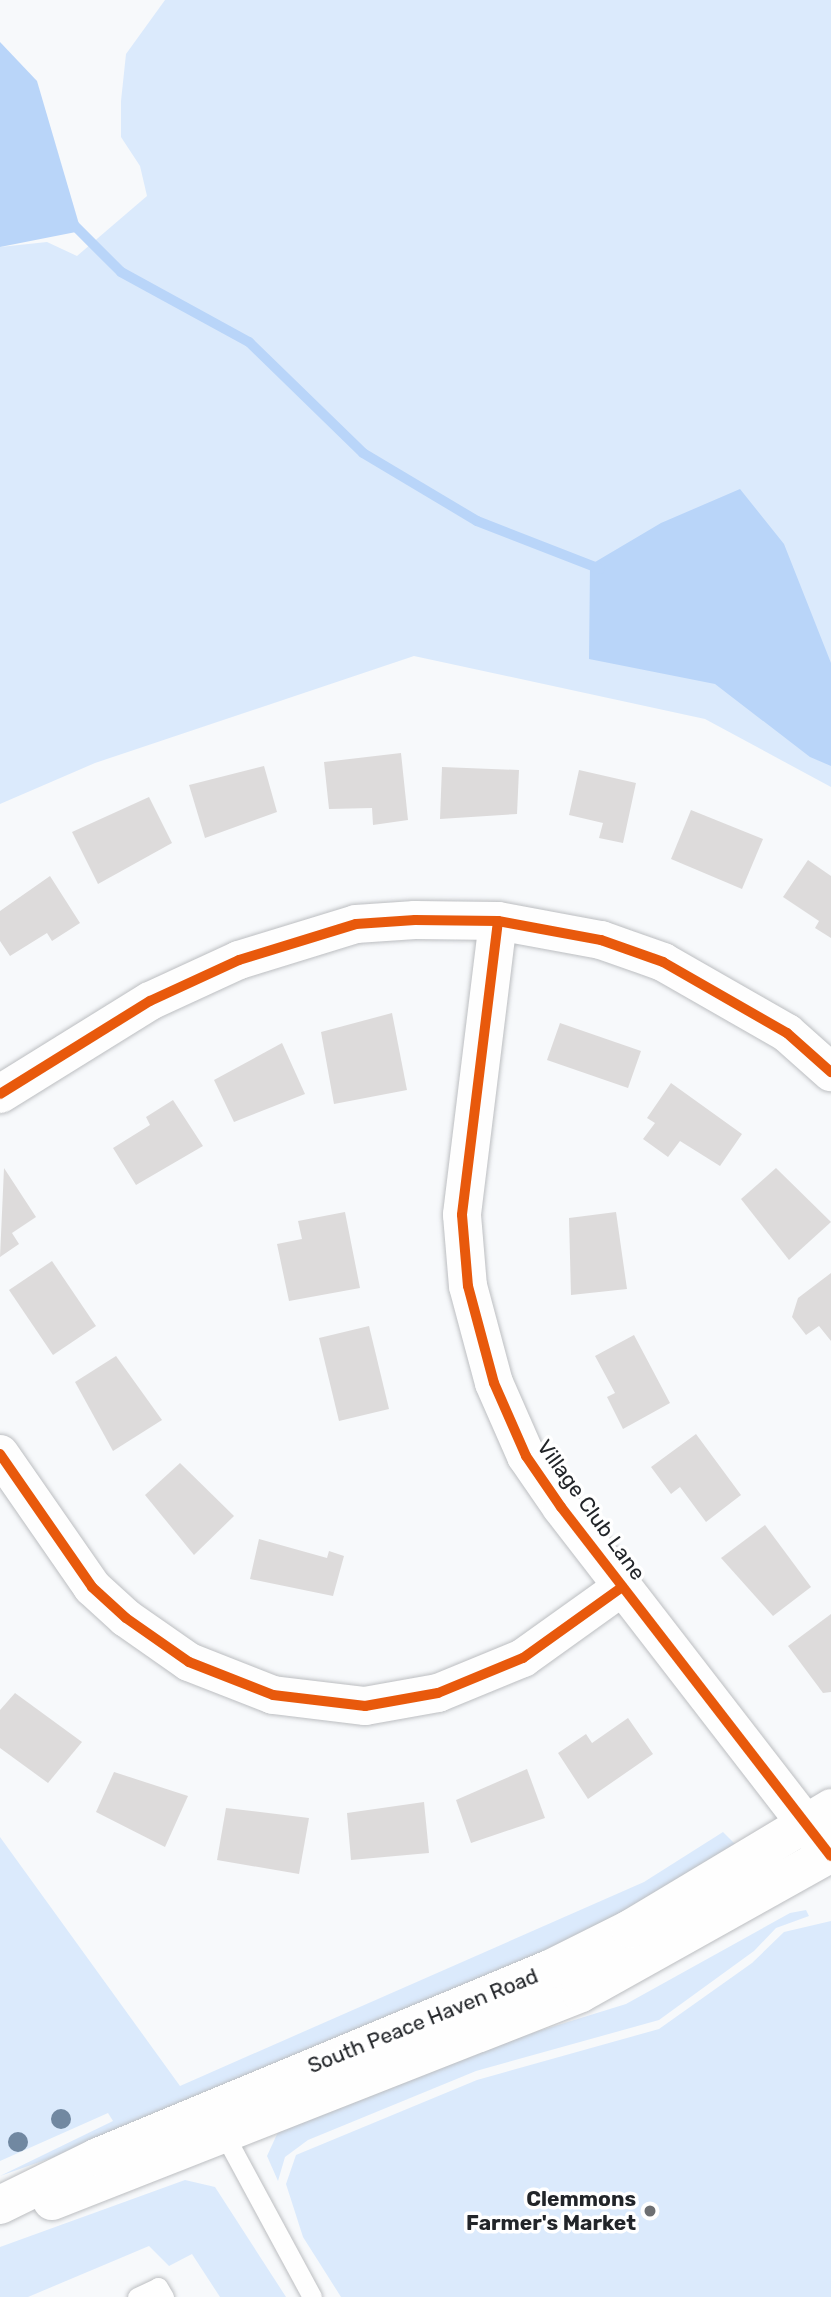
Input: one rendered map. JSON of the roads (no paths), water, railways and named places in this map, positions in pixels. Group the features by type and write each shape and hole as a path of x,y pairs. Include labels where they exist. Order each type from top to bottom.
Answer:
{"street":[{"path":"0,1094 150,1001 239,960 356,924 498,922 601,940 663,962 787,1033 831,1072"},
{"name":"Village Club Lane","path":"498,922 465,1183 468,1286 514,1432 622,1587 818,1817 831,1854"},
{"path":"0,1454 92,1587 126,1618 189,1662 274,1695 365,1706 438,1693 523,1658 622,1587"},
{"name":"South Peace Haven Road","path":"0,2205 98,2157 550,1969 818,1817"},
{"name":"South Peace Haven Road","path":"0,2218 225,2136 612,1979 831,1854"}],"lane":[{"path":"225,2136 312,2297"},
{"path":"137,2297 158,2287 164,2297"}],"water":[{"path":"0,42 37,81 81,231 0,247"},
{"path":"740,489 784,544 831,663 831,766 810,757 715,684 589,659 590,565 661,523"}],"waterway":[{"path":"73,224 121,272 249,342 363,453 477,521 600,569"}],"place":[{"name":"Clemmons Farmer's Market","path":"650,2211"}]}
